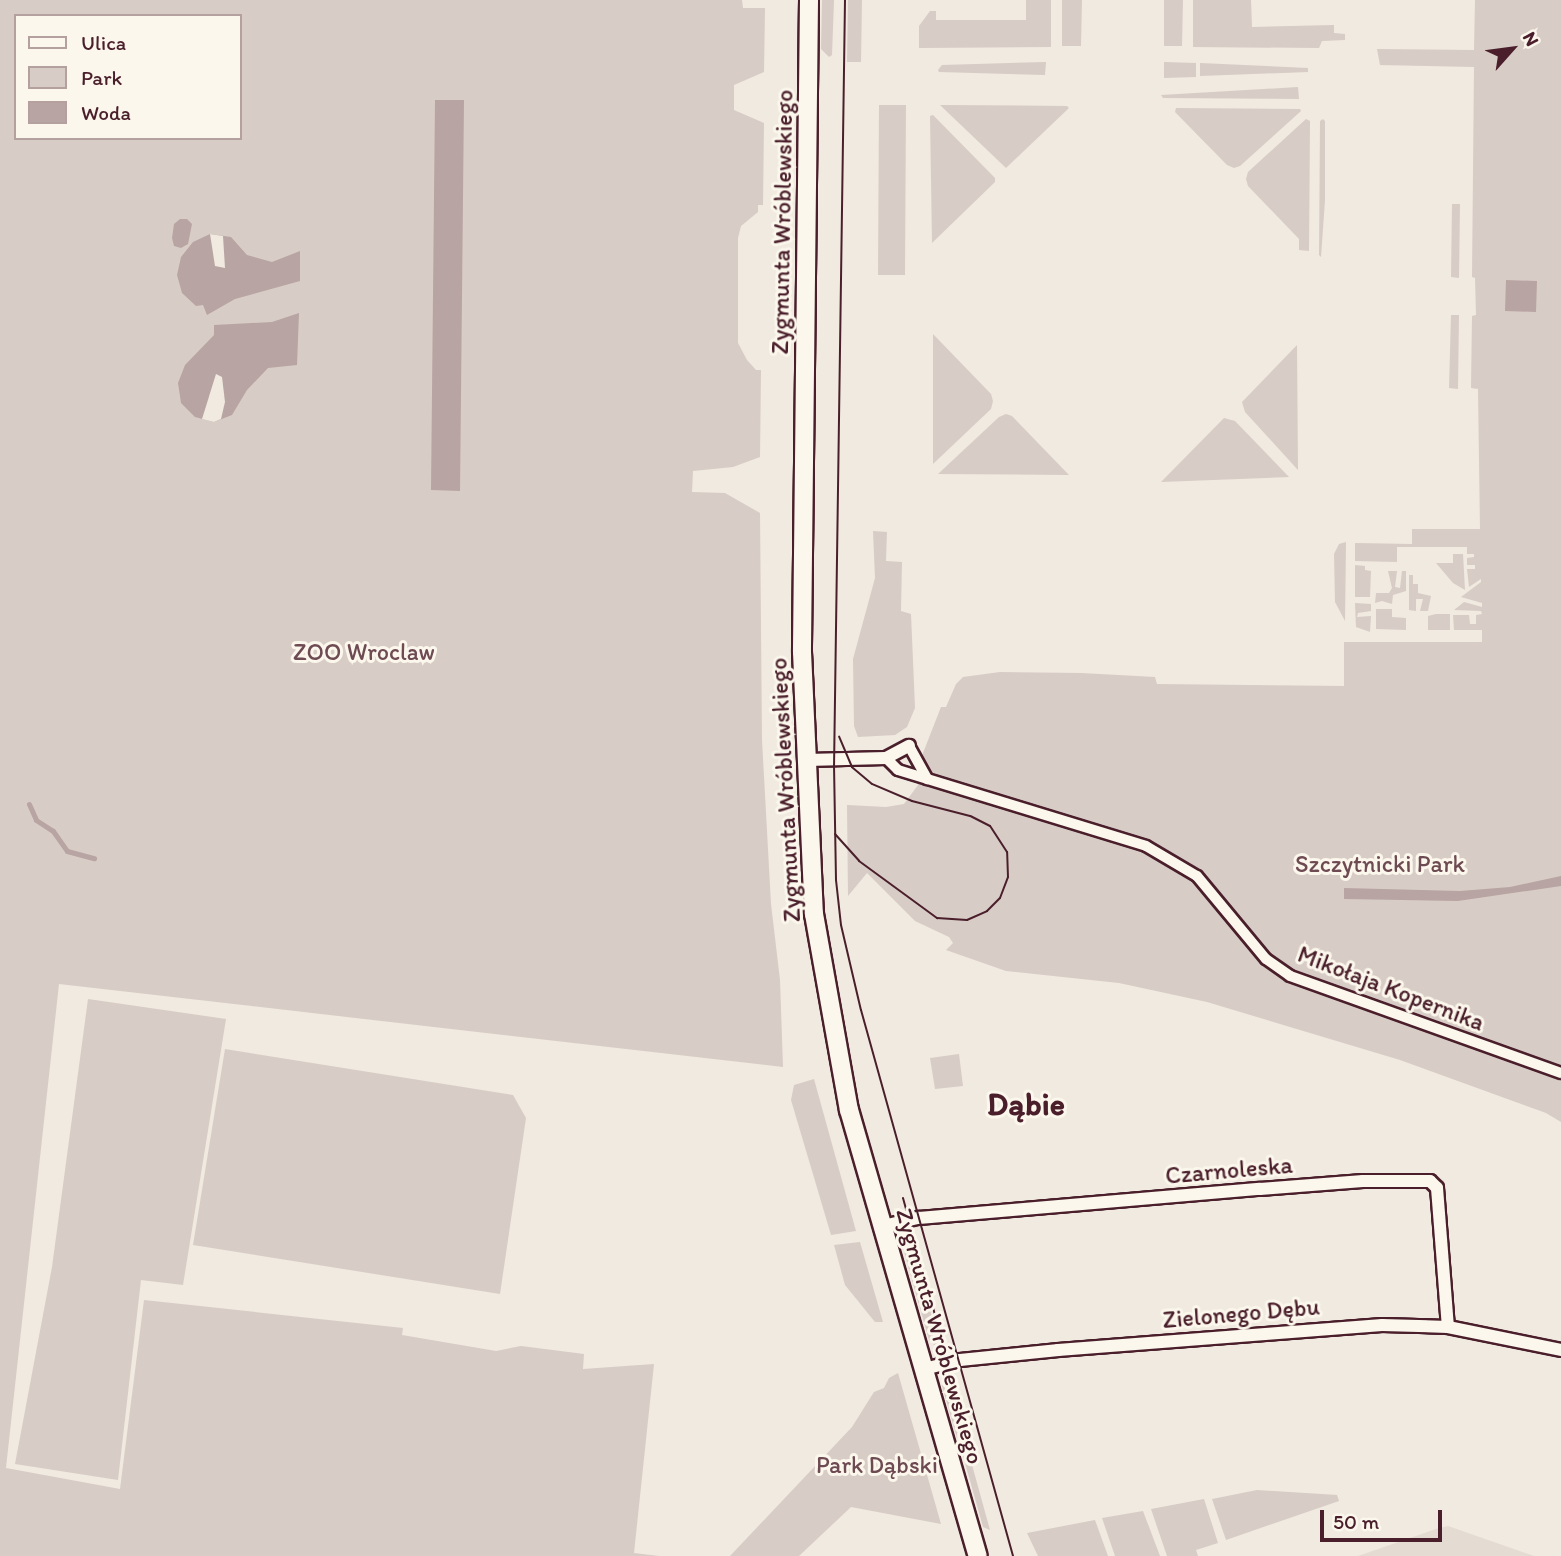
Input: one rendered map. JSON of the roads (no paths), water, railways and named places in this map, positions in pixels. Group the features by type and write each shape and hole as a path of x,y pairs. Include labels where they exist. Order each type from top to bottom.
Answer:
{"main road":[{"name":"Zygmunta Wróblewskiego","path":"809,0 802,652 810,860 819,951 849,1110 978,1556"}],"street":[{"path":"807,760 886,758 909,746 927,779"},
{"name":"Mikołaja Kopernika","path":"886,758 898,770 1146,846 1197,876 1266,959 1290,976 1561,1073"},
{"name":"Czarnoleska","path":"883,1226 919,1218 1247,1190 1363,1181 1430,1181 1437,1188 1448,1327"},
{"name":"Zielonego Dębu","path":"924,1369 984,1357 1291,1329 1382,1325 1448,1327 1561,1350"}],"water":[{"path":"435,100 464,100 460,491 431,490"},
{"path":"180,219 187,219 192,224 188,244 181,248 174,246 172,238 174,224"},
{"path":"210,234 231,237 247,255 272,262 300,251 300,281 235,299 207,315 203,305 196,306 182,293 177,275 181,257 193,242"},
{"path":"1506,280 1537,281 1536,312 1505,311"},
{"path":"299,313 297,365 268,368 247,390 232,415 214,422 195,417 181,403 178,383 185,365 214,335 214,325 272,322"},
{"path":"1561,876 1561,886 1458,901 1344,899 1344,888 1460,891 1510,887"}],"waterway":[{"path":"29,804 36,820 53,831 67,851 94,858"}],"tram line":[{"path":"845,0 834,765 836,880 841,925 861,1010 1013,1556"},
{"path":"835,834 859,861 937,918 967,920 987,911 1000,898 1008,877 1007,852 990,826 970,816 912,801 872,784 852,767 839,737"},
{"path":"903,1198 960,1407"}],"district":[{"name":"Dąbie","path":"1026,1104"}],"park label":[{"name":"ZOO Wroclaw","path":"364,652"},
{"name":"Szczytnicki Park","path":"1380,864"},
{"name":"Park Dąbski","path":"877,1465"}]}
